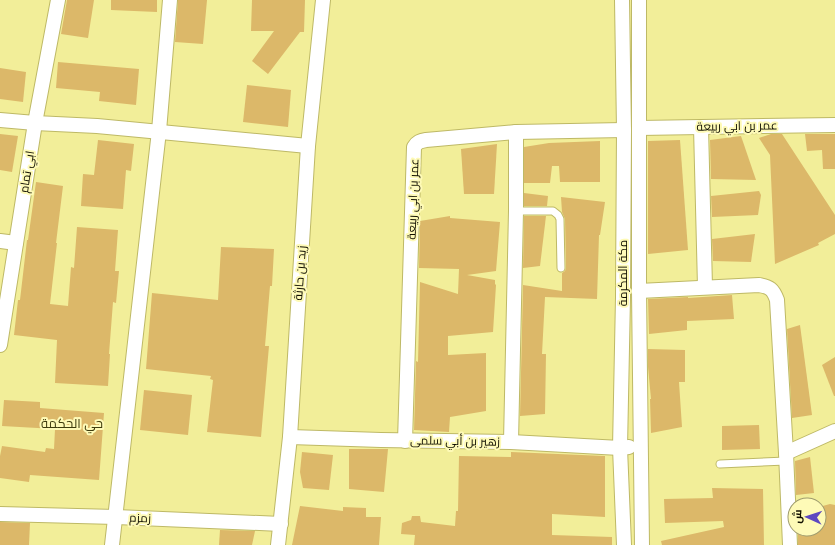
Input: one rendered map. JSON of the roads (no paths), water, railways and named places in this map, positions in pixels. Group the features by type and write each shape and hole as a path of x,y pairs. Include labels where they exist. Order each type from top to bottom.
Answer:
{"street":[{"name":"ابي تمام","path":"0,345 35,123 58,0"},
{"path":"112,545 159,131 170,0"},
{"name":"زيد بن حارثة","path":"278,545 290,437 308,146 323,0"},
{"name":"مكة المكرمة","path":"622,0 624,130 620,448 624,545"},
{"name":"مكة المكرمة","path":"639,0 639,291 642,545"},
{"path":"0,120 159,131 308,146"},
{"name":"عمر بن ابي ربيعة","path":"639,128 835,125"},
{"path":"701,127 704,287"},
{"name":"عمر بن ابي ربيعة","path":"405,441 414,147 416,143 426,140 516,132 624,130"},
{"path":"511,442 516,211 516,132"},
{"path":"0,241 16,242"},
{"path":"639,291 759,285 767,286 774,292 777,300 790,545"},
{"path":"786,457 835,431"},
{"name":"زهير بن أبي سلمى","path":"290,437 405,441 511,442 620,448 641,447"},
{"name":"زمزم","path":"0,514 281,524"}],"lane":[{"path":"516,211 552,211 558,215 560,219 561,268"},
{"path":"720,464 786,457"}],"district":[{"name":"حي الحكمة","path":"72,423"}]}
